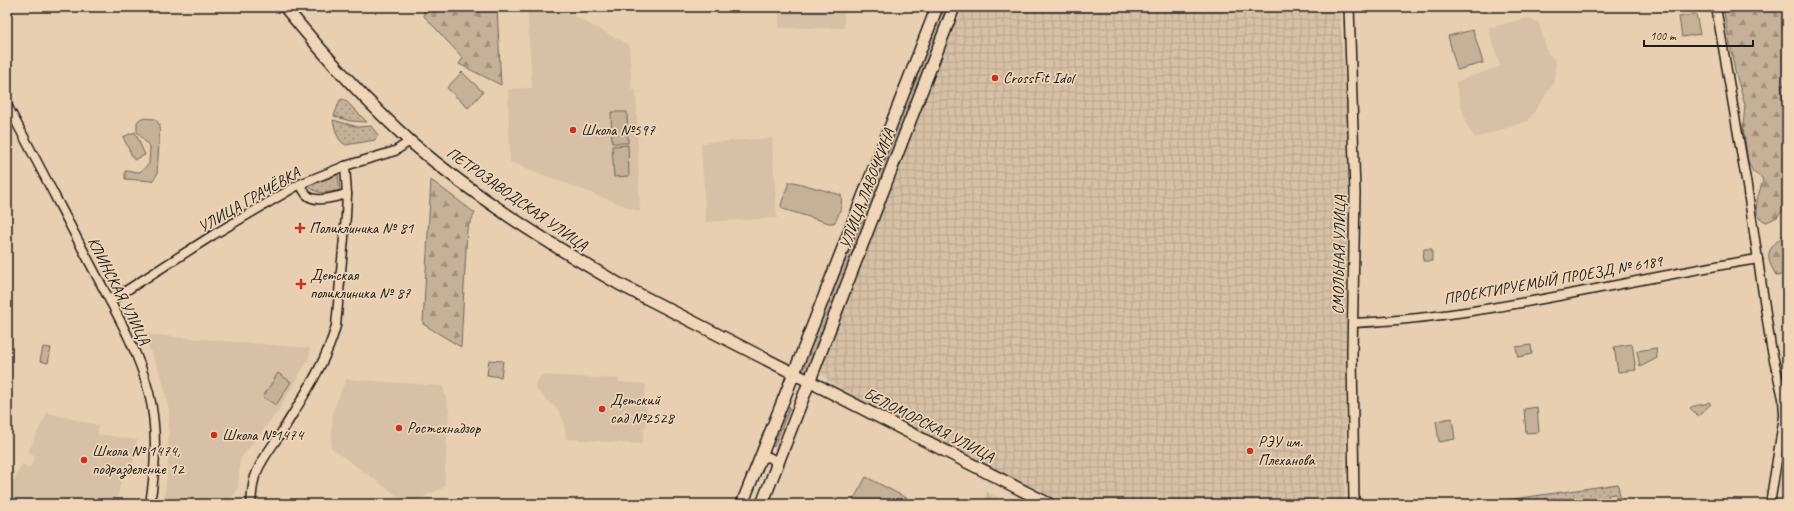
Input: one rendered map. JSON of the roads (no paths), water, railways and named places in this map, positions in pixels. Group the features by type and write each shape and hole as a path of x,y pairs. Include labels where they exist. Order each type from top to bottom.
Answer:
{"main road":[{"name":"ПЕТРОЗАВОДСКАЯ УЛИЦА","path":"285,7 346,78 410,141 487,200 552,245 619,284 794,374"},
{"name":"УЛИЦА ЛАВОЧКИНА","path":"742,504 937,7"},
{"name":"УЛИЦА ЛАВОЧКИНА","path":"762,504 954,7"},
{"name":"БЕЛОМОРСКАЯ УЛИЦА","path":"794,374 1049,504"}],"street":[{"name":"СМОЛЬНАЯ УЛИЦА","path":"1349,7 1354,169 1354,504"},
{"path":"1716,7 1772,347 1783,398 1784,416 1770,504"},
{"name":"КЛИНСКАЯ УЛИЦА","path":"7,105 124,328 141,366 149,393 156,441 155,466 150,504"},
{"name":"УЛИЦА ГРАЧЁВКА","path":"110,302 213,235 300,184 345,166 395,151 410,141"},
{"path":"251,504 255,475 260,464 290,419 324,359 332,340 336,319 347,194 345,166"},
{"path":"300,184 311,198 333,197 347,194"},
{"name":"ПРОЕКТИРУЕМЫЙ ПРОЕЗД № 6189","path":"1353,323 1451,313 1574,294 1644,278 1758,259"},
{"path":"758,462 763,458 769,457 774,460 776,469"}],"place":[{"name":"CrossFit Idol","path":"995,78"},
{"name":"Школа №597","path":"573,130"},
{"name":"Поликлиника № 81","path":"300,228"},
{"name":"Детская поликлиника № 87","path":"301,284"},
{"name":"Детский сад №2528","path":"602,409"},
{"name":"Ростехнадзор","path":"399,428"},
{"name":"Школа №1474","path":"214,435"},
{"name":"РЭУ им. Плеханова","path":"1250,451"},
{"name":"Школа № 1474, подразделение 12","path":"84,460"}]}
